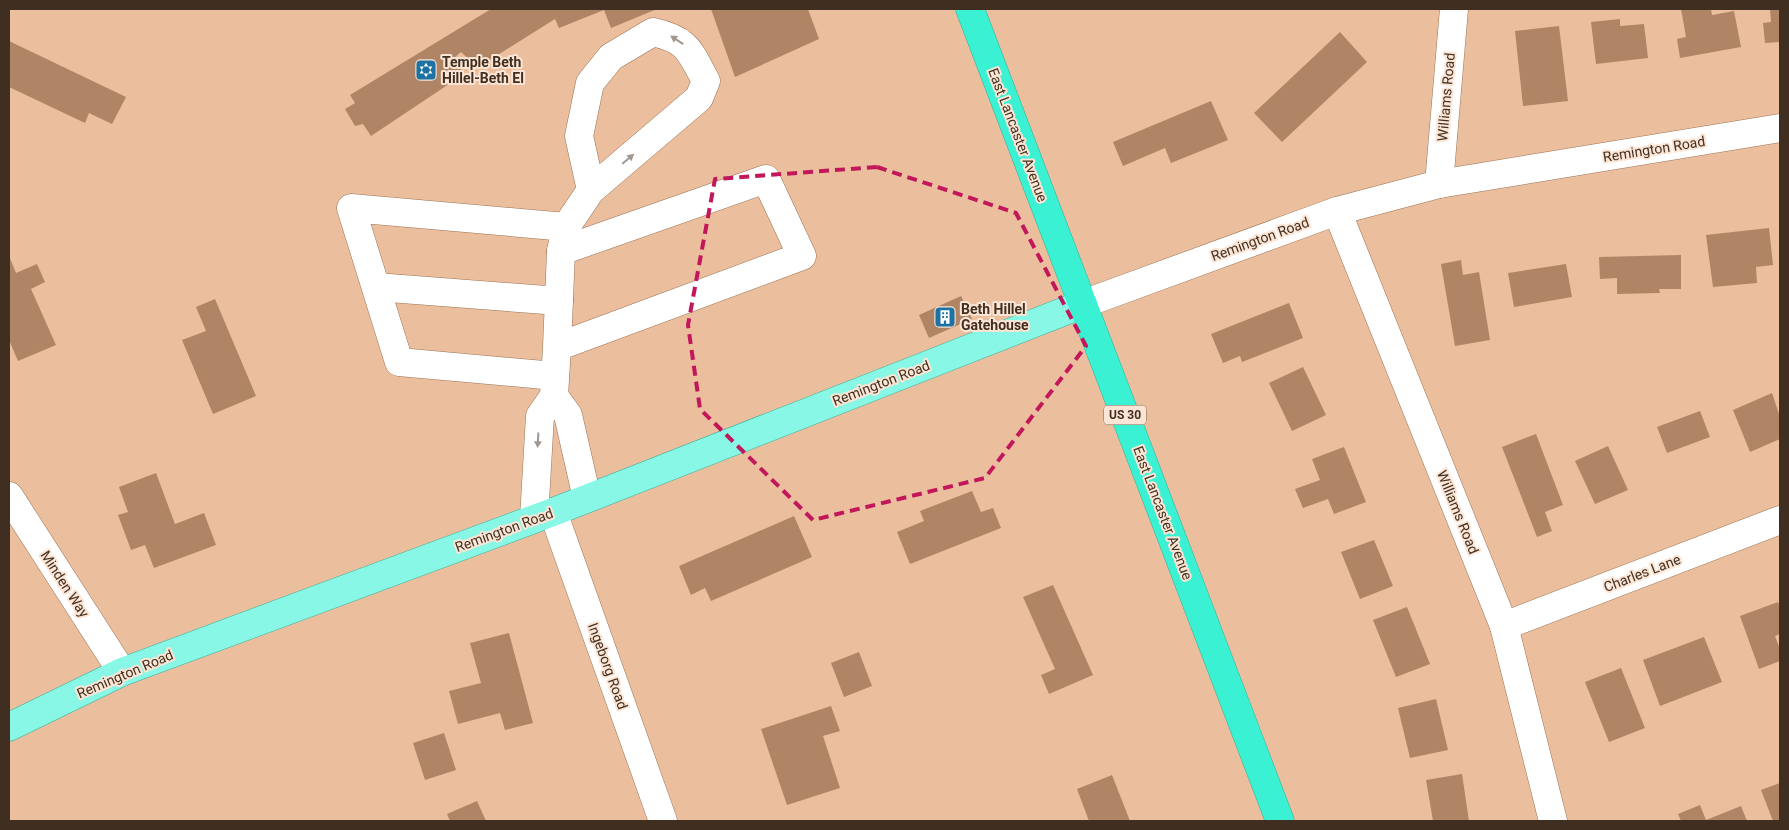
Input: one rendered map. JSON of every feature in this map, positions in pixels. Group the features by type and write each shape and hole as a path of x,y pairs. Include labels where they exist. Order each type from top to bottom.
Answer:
{"highway":[{"name":"East Lancaster Avenue","path":"970,9 1280,821"}],"main road":[{"name":"Remington Road","path":"9,727 122,672 544,515 1083,304"}],"street":[{"name":"Williams Road","path":"1439,184 1454,9"},
{"path":"544,515 540,416 555,386 564,239 591,190 699,98 706,81 686,46 670,36 653,32 611,57 590,83 579,136 591,190"},
{"name":"Remington Road","path":"1083,304 1337,211 1439,184 1780,128"},
{"path":"555,386 399,362 351,208 564,239 766,179 802,256 557,347"},
{"name":"Williams Road","path":"1337,211 1504,626 1553,821"},
{"path":"376,287 559,301"},
{"path":"555,386 568,415 587,498"},
{"name":"Minden Way","path":"9,496 122,672"},
{"name":"Ingeborg Road","path":"544,515 663,821"},
{"name":"Charles Lane","path":"1504,626 1780,520"}],"highlighted area":[{"path":"877,167 1016,213 1086,346 985,478 813,520 700,409 688,325 715,179"}],"building":[{"name":"Temple Beth Hillel-Beth El","path":"491,9 657,9 611,28 604,10 559,28 555,19 480,66 472,62 461,52 454,58 464,74 371,136 363,124 355,126 345,109 355,103 350,95"},
{"path":"711,9 808,9 819,39 735,77"},
{"path":"1681,9 1711,9 1712,15 1734,11 1741,47 1680,58 1677,39 1686,37"},
{"path":"1770,9 1780,9 1780,42 1765,43 1763,23 1771,22"},
{"path":"1620,19 1620,26 1644,24 1648,58 1596,64 1591,22"},
{"path":"1559,26 1568,101 1523,106 1515,31"},
{"path":"1340,32 1367,62 1282,142 1254,113"},
{"path":"9,41 126,97 112,124 89,113 85,123 9,87"},
{"path":"1211,101 1228,140 1171,163 1165,148 1123,166 1113,142"},
{"path":"1769,228 1773,265 1756,267 1757,283 1713,287 1706,235"},
{"path":"1681,255 1681,289 1659,289 1660,293 1617,294 1617,278 1600,279 1599,257"},
{"path":"9,256 16,273 37,264 45,282 31,289 56,345 18,361 9,340"},
{"path":"1461,260 1463,275 1479,272 1490,340 1455,346 1441,264"},
{"path":"1566,264 1572,297 1514,307 1508,273"},
{"name":"Beth Hillel Gatehouse","path":"961,296 972,319 929,338 919,315"},
{"path":"215,299 256,396 213,414 182,340 206,331 196,307"},
{"path":"1289,303 1303,338 1242,362 1240,356 1223,363 1211,334"},
{"path":"1303,367 1326,415 1292,431 1269,383"},
{"path":"1772,393 1780,417 1780,439 1750,452 1733,410"},
{"path":"1700,411 1710,437 1667,453 1657,427"},
{"path":"1536,434 1563,505 1545,512 1552,531 1537,537 1502,447"},
{"path":"1608,446 1628,490 1595,504 1575,461"},
{"path":"1344,447 1366,502 1334,514 1328,499 1303,508 1295,489 1320,480 1312,459"},
{"path":"156,473 175,524 204,513 216,545 154,568 145,545 131,550 118,515 128,512 119,487"},
{"path":"972,491 981,512 993,508 1001,528 910,564 897,532 924,521 920,511"},
{"path":"794,516 812,557 711,601 705,588 691,595 679,566"},
{"path":"1374,540 1393,586 1360,599 1341,552"},
{"path":"1053,585 1093,675 1049,694 1041,675 1055,669 1023,597"},
{"path":"1778,602 1780,608 1780,634 1775,636 1780,649 1780,661 1759,669 1740,616"},
{"path":"1407,607 1430,664 1396,677 1373,620"},
{"path":"509,633 533,723 505,730 500,713 458,724 449,691 481,683 470,643"},
{"path":"1704,637 1722,682 1660,706 1643,660"},
{"path":"859,652 872,686 844,697 831,663"},
{"path":"1621,668 1645,728 1609,742 1585,682"},
{"path":"1436,699 1448,750 1410,758 1398,708"},
{"path":"831,706 840,731 823,736 840,788 787,805 761,729"},
{"path":"444,733 456,770 425,780 413,743"},
{"path":"1462,774 1469,821 1433,821 1426,780"},
{"path":"1112,775 1130,821 1089,821 1077,789"},
{"path":"1780,783 1780,821 1773,821 1761,790"},
{"path":"477,801 486,821 450,821 447,814"},
{"path":"1700,805 1706,820 1741,806 1747,821 1681,821 1678,814"}],"place":[{"name":"Temple Beth Hillel-Beth El","path":"426,70"},
{"name":"Beth Hillel Gatehouse","path":"945,317"}]}
